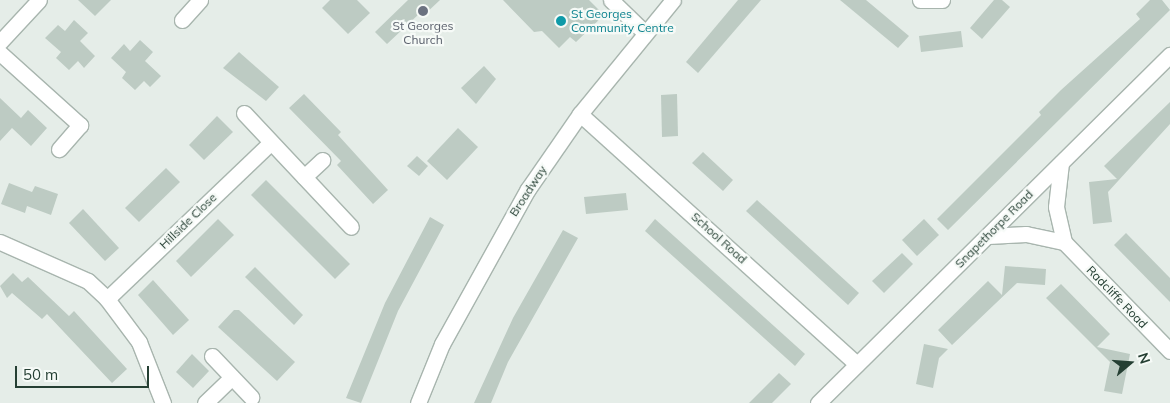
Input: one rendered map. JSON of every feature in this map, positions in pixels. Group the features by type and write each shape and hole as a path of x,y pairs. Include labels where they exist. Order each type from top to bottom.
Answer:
{"street":[{"path":"0,42 39,0"},
{"path":"182,20 200,0"},
{"path":"612,0 645,33"},
{"name":"Broadway","path":"418,403 442,344 497,241 580,114 673,0"},
{"path":"920,0 942,0"},
{"path":"0,53 80,124 59,149"},
{"name":"Snapethorpe Road","path":"818,403 1170,55"},
{"path":"244,113 270,143 351,227"},
{"name":"School Road","path":"580,114 857,364"},
{"name":"Hillside Close","path":"107,299 270,143"},
{"path":"304,177 322,160"},
{"path":"988,236 1026,234 1064,242 1056,207 1060,162"},
{"path":"0,242 80,277 107,299 138,342 163,403"},
{"name":"Radcliffe Road","path":"1064,242 1170,351"},
{"path":"212,356 251,397"},
{"path":"205,403 232,377"}],"building":[{"path":"78,0 111,0 95,16"},
{"path":"330,0 357,0 370,13 348,34 322,8"},
{"path":"408,0 440,0 423,16 420,13 387,44 375,32"},
{"name":"St Georges Community Centre","path":"503,0 589,0 604,15 576,42 570,37 559,48 542,31 534,32"},
{"path":"738,0 761,0 698,73 686,62"},
{"path":"840,0 866,0 909,36 898,48"},
{"path":"994,0 1002,0 1010,7 982,39 970,28"},
{"path":"1150,0 1162,0 1170,10 948,230 937,219 1041,115 1039,112 1061,90 1140,19 1136,14"},
{"path":"74,20 88,33 80,41 95,56 84,68 78,61 69,70 56,58 61,52 45,38 58,25 65,31"},
{"path":"961,31 963,47 921,52 919,36"},
{"path":"140,40 153,52 145,61 161,76 150,87 144,81 135,90 122,78 126,72 111,58 124,44 130,51"},
{"path":"239,52 279,87 266,101 223,68"},
{"path":"484,66 496,79 476,104 461,88"},
{"path":"304,94 341,132 338,135 388,190 373,204 337,165 341,161 289,108"},
{"path":"677,94 678,136 662,137 661,95"},
{"path":"0,98 21,118 28,110 47,128 31,146 12,128 0,141"},
{"path":"1170,102 1170,124 1108,192 1112,222 1093,224 1089,182 1117,179 1104,166"},
{"path":"217,116 233,132 204,160 189,145"},
{"path":"458,128 478,147 447,180 427,161"},
{"path":"703,152 733,180 723,191 692,163"},
{"path":"417,156 428,166 419,176 407,166"},
{"path":"166,168 180,182 139,222 125,208"},
{"path":"266,180 350,264 335,279 251,195"},
{"path":"9,183 32,192 35,186 58,194 51,215 27,206 25,213 1,204"},
{"path":"626,193 628,210 586,214 584,197"},
{"path":"757,200 859,293 848,305 746,211"},
{"path":"83,209 119,248 105,261 69,223"},
{"path":"430,217 444,225 398,311 361,403 346,398 385,303"},
{"path":"218,219 234,235 191,277 176,261"},
{"path":"655,219 805,354 795,366 645,231"},
{"path":"924,219 939,235 917,256 902,240"},
{"path":"563,230 578,238 508,362 491,403 474,403 513,318"},
{"path":"1126,233 1170,278 1170,302 1114,245"},
{"path":"902,253 913,264 884,293 872,281"},
{"path":"1005,266 1046,269 1045,285 1017,283 952,345 938,330 988,281 1002,295"},
{"path":"255,267 303,315 294,325 245,277"},
{"path":"13,273 22,282 28,277 69,316 74,311 127,369 112,383 47,314 42,319 12,293 7,298 0,286"},
{"path":"153,280 189,320 173,335 138,295"},
{"path":"1061,284 1110,334 1097,347 1130,354 1122,394 1104,391 1110,362 1046,298"},
{"path":"234,310 239,310 295,362 277,381 218,327"},
{"path":"924,344 948,349 939,358 933,388 916,384"},
{"path":"192,354 209,371 193,388 176,372"},
{"path":"779,373 791,384 772,403 749,403"}],"place":[{"name":"St Georges Church","path":"423,11"},
{"name":"St Georges Community Centre","path":"561,21"}]}
